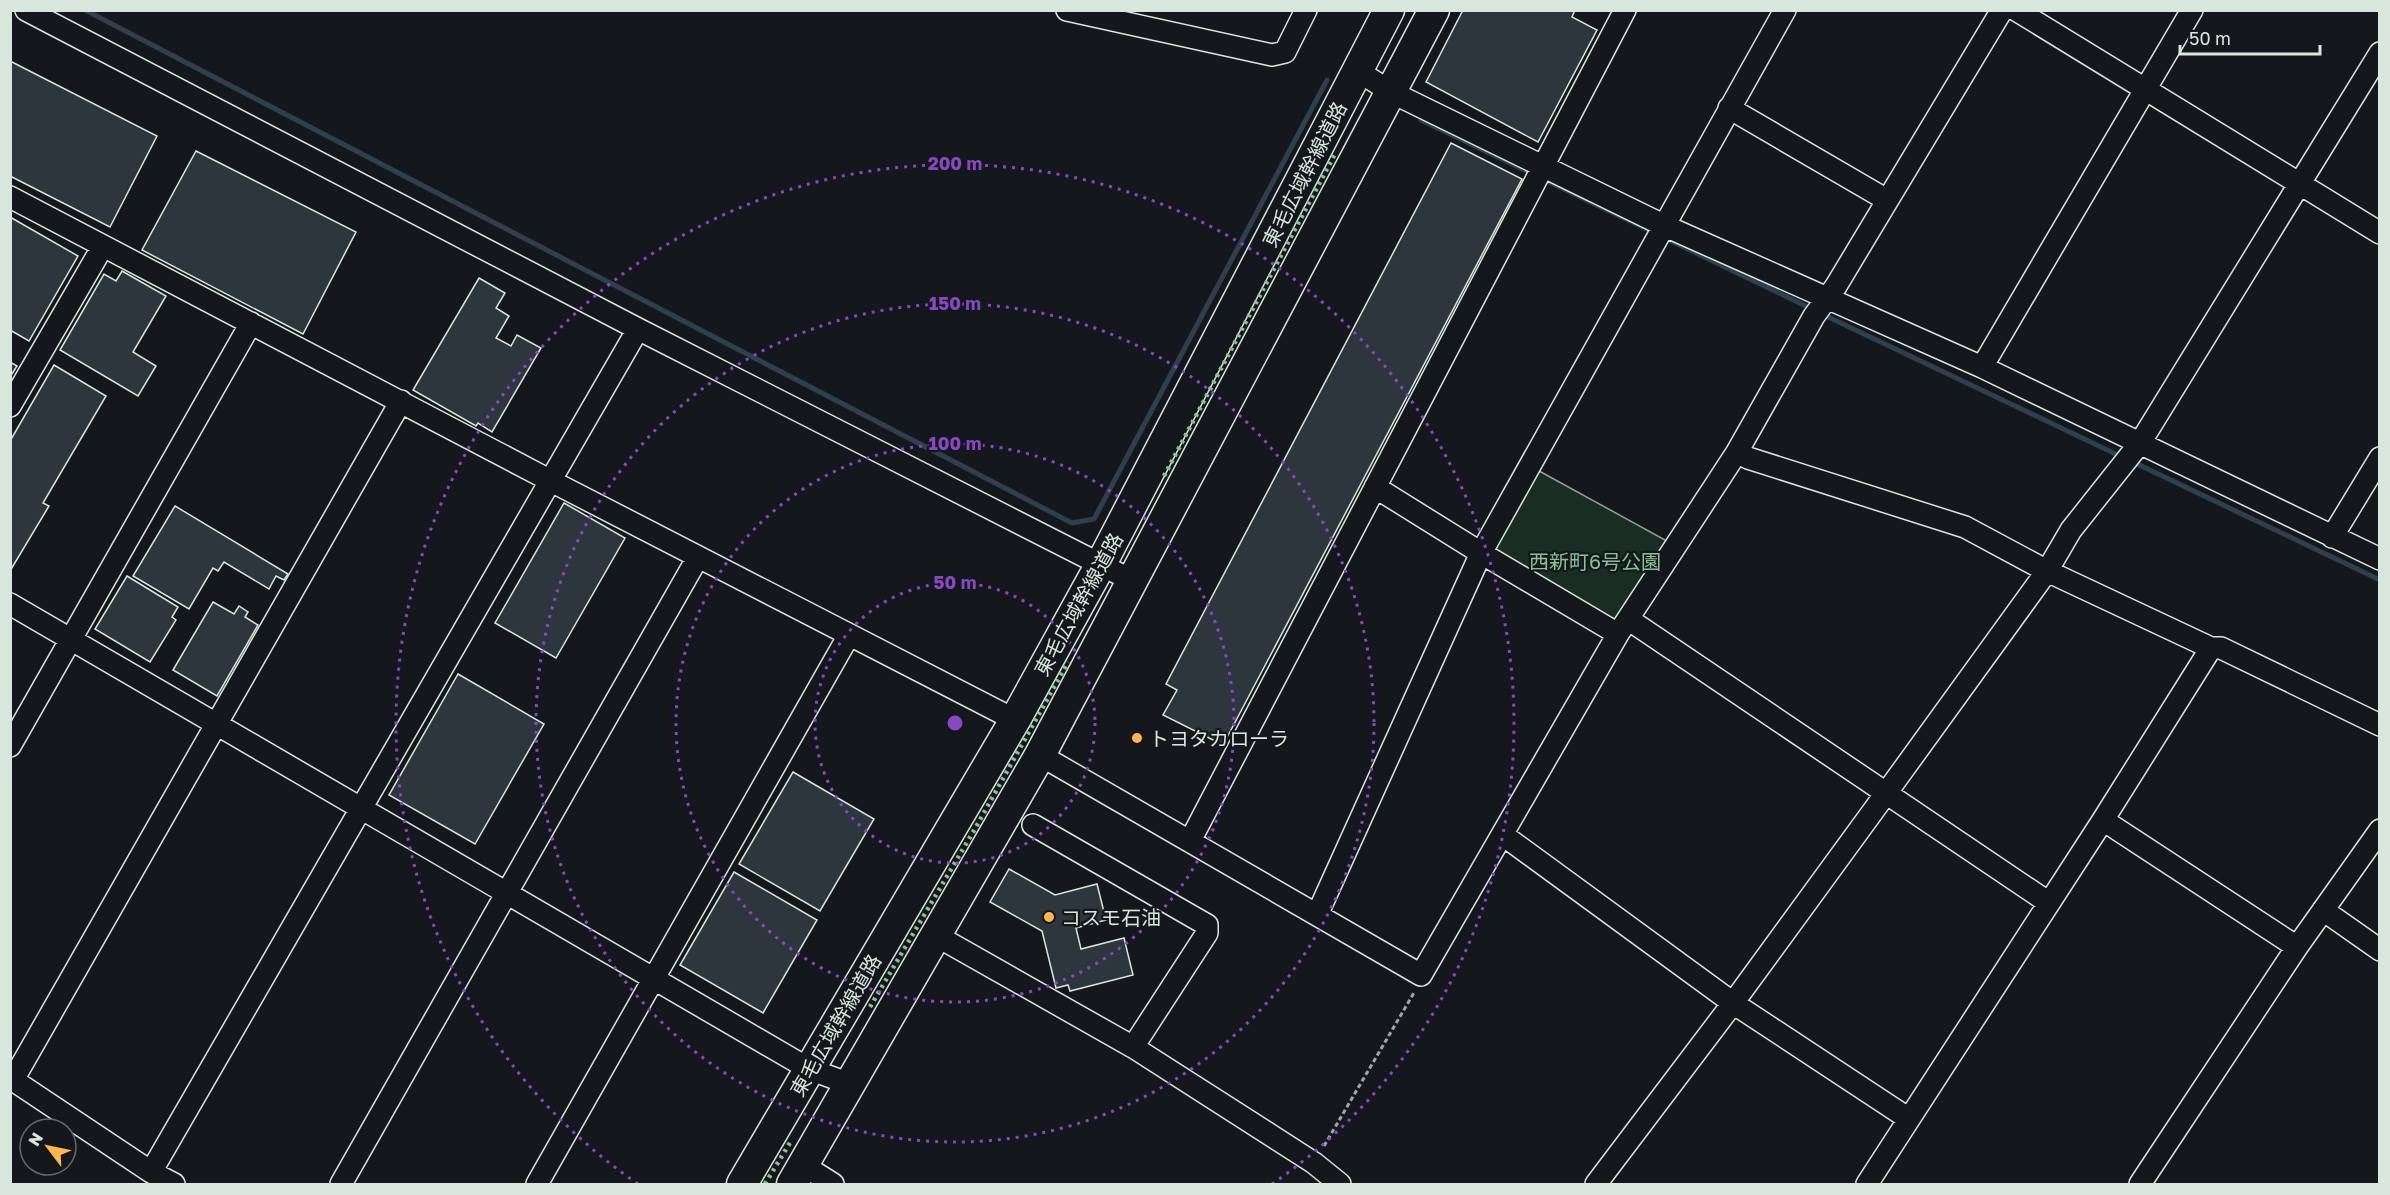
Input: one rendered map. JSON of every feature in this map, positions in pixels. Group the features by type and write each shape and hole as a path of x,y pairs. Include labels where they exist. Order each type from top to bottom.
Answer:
{"highway":[{"name":"東毛広域幹線道路","path":"742,1185 1015,720 1101,564 1389,10"},
{"name":"東毛広域幹線道路","path":"798,1175 1040,755 1434,10"}],"street":[{"path":"26,10 638,329 1133,581"},
{"path":"1067,10 1272,55 1285,52 1306,10"},
{"path":"1190,841 1625,10"},
{"path":"1317,915 1481,554 1785,10"},
{"path":"1040,755 1421,975 1623,627 1737,452 1814,316 2002,10"},
{"path":"2016,10 2379,233"},
{"path":"1982,367 2192,10"},
{"path":"1596,1185 1887,792 2047,571 2071,530 2140,443 2379,53"},
{"path":"1358,70 1391,92 1663,225 1982,367 2379,559"},
{"path":"1729,108 1887,200"},
{"path":"10,197 551,481 1015,720"},
{"path":"10,406 103,246"},
{"path":"10,746 251,323"},
{"path":"151,1172 638,329"},
{"path":"174,1185 12,1079 401,401"},
{"path":"1737,452 1748,458 1965,527 2047,571 2211,648 2221,648 2379,725"},
{"path":"2332,537 2379,458"},
{"path":"1375,486 1481,554 1623,627 1887,792 2049,903"},
{"path":"341,1185 698,557"},
{"path":"10,604 809,1069 850,1084"},
{"path":"537,1185 849,635"},
{"path":"1867,1185 2103,820 2211,648"},
{"path":"2103,820 2297,946"},
{"path":"1033,825 1207,925 1207,933 1133,1047"},
{"path":"2140,1185 2297,946 2379,830"},
{"path":"1503,835 1733,1003 1909,1119"},
{"path":"2323,910 2379,950"},
{"path":"937,936 1133,1047 1314,1163 1340,1185"},
{"path":"798,1175 833,1185"}],"path":[{"path":"1314,1163 1415,992 1421,975"}],"green space":[{"name":"西新町6号公園","path":"1530,466 1676,546 1618,634 1481,553"}],"building":[{"path":"1463,10 1575,10 1572,17 1597,30 1538,142 1426,82"},
{"path":"10,61 157,136 110,227 10,176"},
{"path":"1451,143 1522,179 1223,745 1163,715 1177,690 1166,684"},
{"path":"196,151 356,232 303,334 142,250"},
{"path":"10,217 78,256 29,341 10,330"},
{"path":"122,271 166,296 133,352 156,366 138,396 60,350 104,274 116,281"},
{"path":"479,278 505,293 496,308 509,316 496,338 511,346 517,335 541,348 492,432 478,423 476,426 413,390"},
{"path":"10,362 17,366 10,377"},
{"path":"54,365 106,396 43,503 49,506 10,571 10,441"},
{"path":"564,503 625,538 556,658 495,623"},
{"path":"175,506 288,574 284,580 276,576 269,589 224,562 218,571 213,568 189,609 133,576"},
{"path":"127,576 178,607 172,617 176,620 150,662 95,629"},
{"path":"213,602 234,614 239,606 248,612 245,617 258,625 217,696 173,670"},
{"path":"458,674 544,724 475,844 389,795"},
{"path":"793,772 874,819 820,911 739,864"},
{"path":"1009,869 1055,895 1097,884 1106,920 1076,928 1081,949 1124,938 1133,975 1070,991 1068,985 1056,988 1042,931 990,902"},
{"path":"734,872 817,920 763,1013 680,965"}],"waterway":[{"path":"85,10 1072,523 1094,519 1327,80"},
{"path":"1421,120 1533,174"},
{"path":"1541,178 1655,233"},
{"path":"1663,237 1814,310"},
{"path":"1822,314 2122,457"},
{"path":"2131,461 2380,580"}],"hedge":[{"path":"1164,476 1336,152"},
{"path":"870,1007 976,827 1068,662"},
{"path":"765,1184 791,1141"}],"place":[{"name":"トヨタカローラ","path":"1137,738"},
{"name":"コスモ石油","path":"1049,917"}]}
